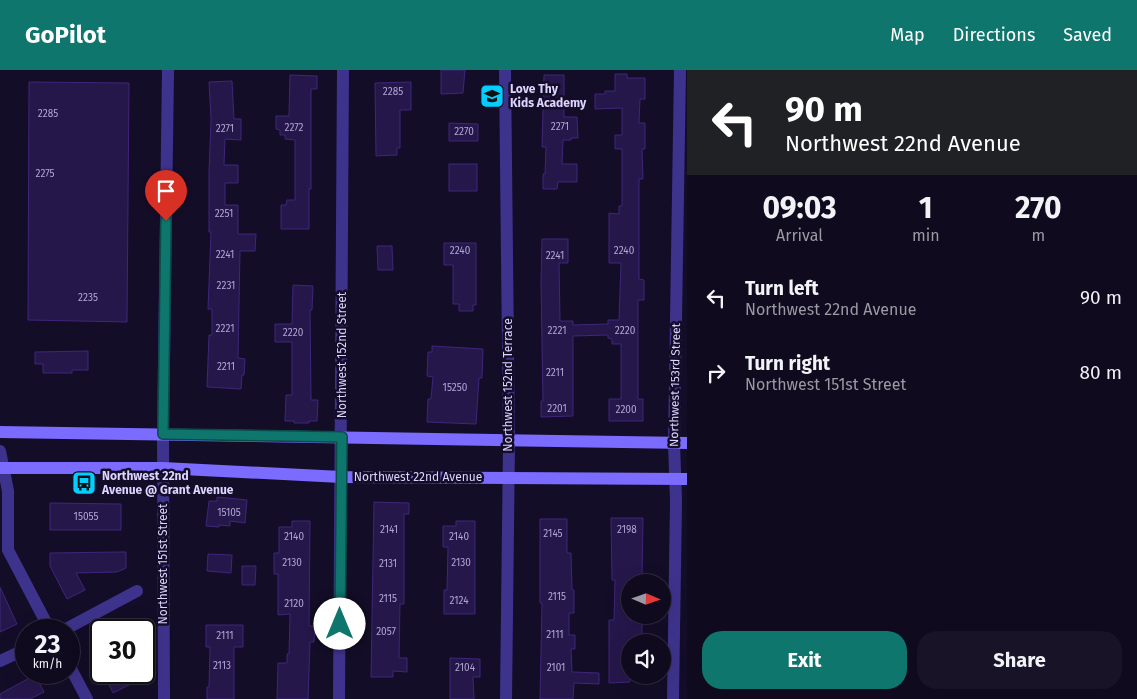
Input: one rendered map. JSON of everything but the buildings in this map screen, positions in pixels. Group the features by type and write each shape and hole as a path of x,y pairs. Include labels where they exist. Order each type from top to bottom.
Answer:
{"main road":[{"path":"0,432 342,437 509,442 687,443"},
{"name":"Northwest 22nd Avenue","path":"2,468 163,468 341,477 681,479"}],"street":[{"name":"Northwest 151st Street","path":"164,699 163,434 168,70"},
{"name":"Northwest 152nd Street","path":"339,699 343,70"},
{"name":"Northwest 152nd Terrace","path":"505,70 509,442 506,699"},
{"name":"Northwest 153rd Street","path":"673,699 681,479 674,443 680,70"},
{"path":"0,451 8,491 8,550 44,619"},
{"path":"80,621 136,591"},
{"path":"0,661 15,654"},
{"path":"79,684 87,699"}],"place":[{"name":"Love Thy Kids Academy","path":"492,96"},
{"name":"Northwest 22nd Avenue @ Grant Avenue","path":"84,483"}],"route":[{"path":"166,221 163,434 342,437 340,624"}]}
